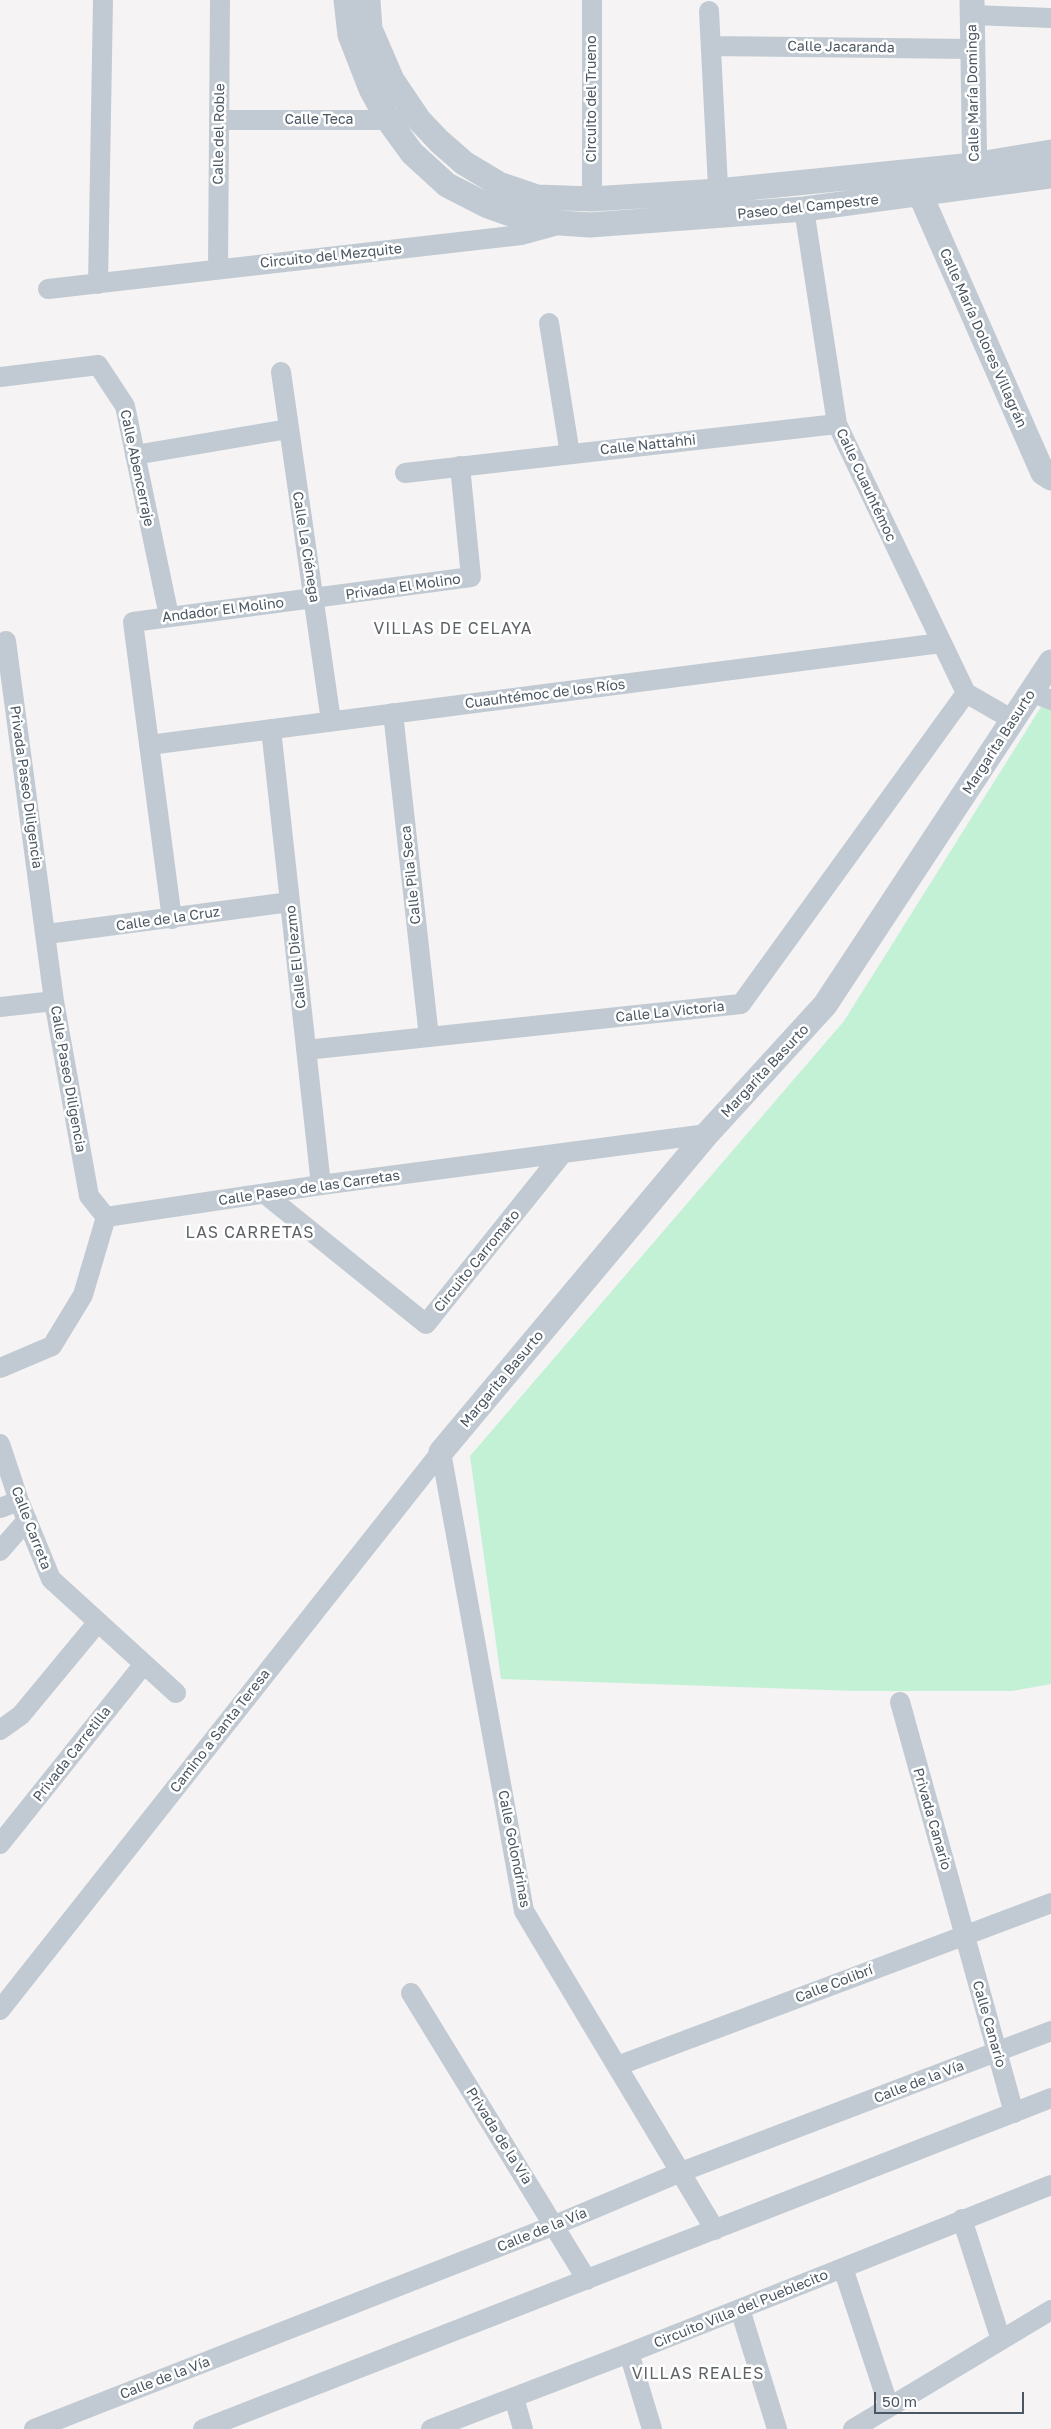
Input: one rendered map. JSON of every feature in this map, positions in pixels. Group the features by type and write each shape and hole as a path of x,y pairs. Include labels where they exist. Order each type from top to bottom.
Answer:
{"street":[{"path":"98,284 103,0"},
{"name":"Calle del Roble","path":"218,268 220,0"},
{"name":"Paseo del Campestre","path":"346,0 350,35 371,89 388,120 412,153 448,185 488,206 530,221 590,224 719,216 804,209 920,194 1051,152"},
{"name":"Paseo del Campestre","path":"368,0 370,29 389,71 419,120 464,163 499,184 537,197 592,198 974,176 1051,176"},
{"name":"Circuito del Trueno","path":"592,0 592,198"},
{"path":"972,8 1051,18"},
{"name":"Calle María Dominga","path":"972,8 974,176"},
{"path":"709,11 719,216"},
{"name":"Calle Jacaranda","path":"711,46 972,49"},
{"name":"Calle Teca","path":"219,120 419,120"},
{"name":"Calle María Dolores Villagrán","path":"920,194 1043,473 1051,478"},
{"name":"Calle Cuauhtémoc","path":"804,209 837,424 966,693"},
{"name":"Circuito del Mezquite","path":"48,288 98,284 218,268 521,235 564,224"},
{"path":"549,323 570,454"},
{"name":"Calle Abencerraje","path":"0,377 98,365 125,406 169,616"},
{"name":"Calle La Ciénega","path":"281,372 331,721"},
{"name":"Calle Nattahhi","path":"405,472 837,424"},
{"path":"135,455 288,429"},
{"name":"Privada El Molino","path":"314,599 471,577 460,466"},
{"name":"Andador El Molino","path":"149,744 133,622 314,599"},
{"name":"Privada Paseo Diligencia","path":"6,641 47,934"},
{"name":"Cuauhtémoc de los Ríos","path":"149,744 941,643"},
{"name":"Margarita Basurto","path":"441,1452 706,1134 825,1005 1013,720 1041,696 1051,662"},
{"path":"966,693 1013,720"},
{"name":"Calle La Victoria","path":"306,1050 741,1004 966,693"},
{"name":"Calle Pila Seca","path":"393,713 429,1037"},
{"name":"Calle El Diezmo","path":"271,729 321,1185"},
{"path":"149,744 172,919"},
{"name":"Calle de la Cruz","path":"47,934 290,902"},
{"name":"Calle Paseo Diligencia","path":"47,934 54,1001 89,1196 106,1217"},
{"path":"0,1007 54,1001"},
{"name":"Calle Paseo de las Carretas","path":"106,1217 321,1185 706,1134"},
{"name":"Circuito Carromato","path":"265,1194 426,1324 563,1153"},
{"path":"0,1368 52,1346 83,1295 106,1217"},
{"name":"Calle Carreta","path":"0,1444 19,1501 51,1580 176,1693"},
{"name":"Camino a Santa Teresa","path":"0,2010 441,1452"},
{"name":"Calle Golondrinas","path":"441,1452 524,1911 715,2230"},
{"path":"0,1508 19,1501"},
{"path":"0,1551 27,1520"},
{"path":"0,1730 21,1714 98,1622"},
{"name":"Privada Carretilla","path":"0,1844 144,1664"},
{"name":"Privada Canario","path":"900,1702 965,1935"},
{"name":"Calle Colibrí","path":"617,2066 1051,1902"},
{"name":"Calle Canario","path":"965,1935 1014,2112"},
{"name":"Privada de la Vía","path":"411,1992 587,2280"},
{"name":"Calle de la Vía","path":"34,2429 554,2225 681,2172 1051,2031"},
{"path":"203,2429 1051,2098"},
{"name":"Circuito Villa del Pueblecito","path":"431,2429 629,2354 962,2219 1051,2185"},
{"path":"962,2219 1002,2340"},
{"path":"843,2268 890,2407"},
{"path":"740,2309 777,2429"},
{"path":"852,2429 1051,2310"},
{"path":"629,2354 652,2429"},
{"path":"514,2398 523,2429"}],"green space":[{"path":"1051,691 1051,1684 1012,1691 857,1691 501,1679 470,1456 844,1021"}],"district":[{"name":"VILLAS DE CELAYA","path":"453,629"},
{"name":"LAS CARRETAS","path":"250,1233"},
{"name":"VILLAS REALES","path":"698,2374"}]}
